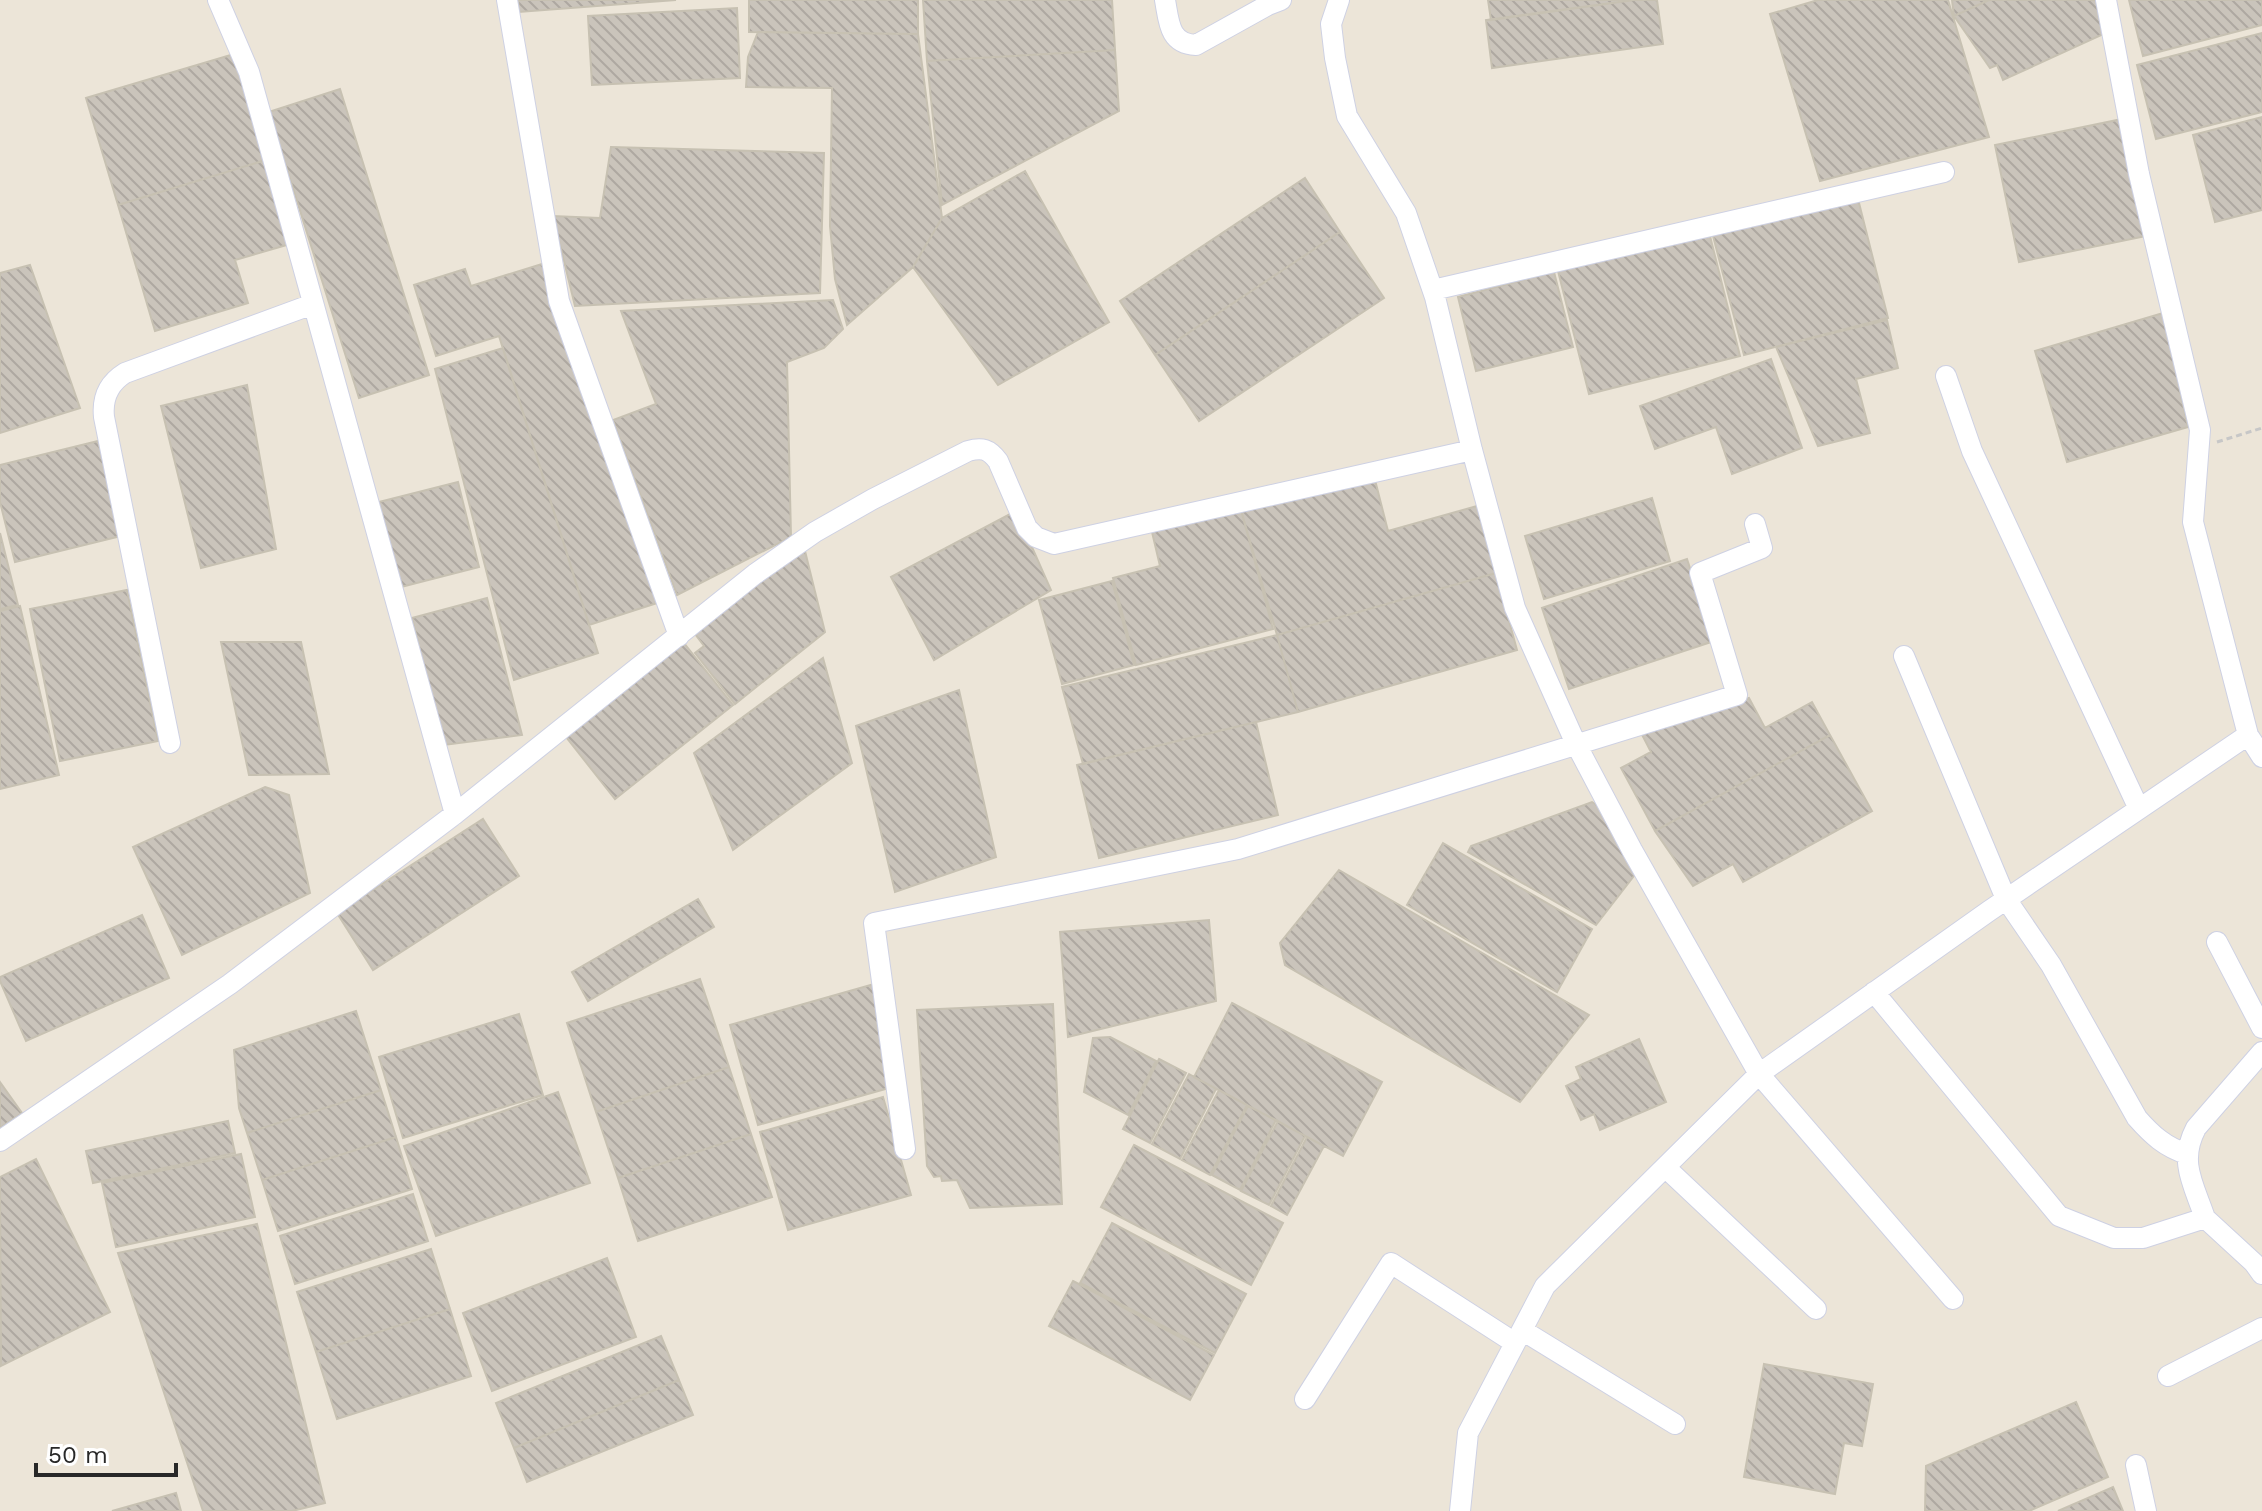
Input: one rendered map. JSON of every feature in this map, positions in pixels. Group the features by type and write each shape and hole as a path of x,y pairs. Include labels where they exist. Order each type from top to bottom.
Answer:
{"street":[{"path":"218,0 249,72 455,814"},
{"path":"507,0 559,301 679,636"},
{"path":"1165,0 1173,35 1183,44 1196,45 1281,0"},
{"path":"1339,0 1331,24 1347,116 1406,213 1433,290 1515,608 1576,744 1632,850 1759,1074 1953,1299"},
{"path":"2106,0 2139,174 2200,430 2193,522 2248,735 2262,757"},
{"path":"1433,290 1944,172"},
{"path":"170,743 104,417 105,398 113,383 125,373 313,304"},
{"path":"1946,376 1972,451 2139,809"},
{"path":"0,1141 230,984 455,814 755,574 815,532 873,499 975,449 986,449 998,461 1027,528 1036,537 1054,544 1472,450"},
{"path":"905,1149 874,923 1238,849 1737,695 1700,573 1762,548 1755,524"},
{"path":"1904,656 2006,899 2051,965 2137,1118 2170,1148 2187,1154"},
{"path":"1460,1511 1468,1433 1545,1286 1759,1074 2006,899 2248,735"},
{"path":"2217,942 2262,1028"},
{"path":"1874,992 2059,1216 2114,1238 2143,1238 2205,1218"},
{"path":"2262,1052 2196,1128 2187,1154 2189,1173 2205,1218 2262,1274"},
{"path":"1665,1167 1816,1309"},
{"path":"1305,1399 1391,1263 1675,1424"},
{"path":"2168,1376 2262,1328"},
{"path":"2136,1465 2146,1511"}],"path":[{"path":"2198,448 2262,428"}],"building":[{"path":"518,0 676,0 519,12"},
{"path":"749,0 918,0 918,34 749,32"},
{"path":"923,0 1112,0 1115,50 927,61"},
{"path":"1488,0 1634,0 1491,20"},
{"path":"1634,0 1657,0 1663,44 1492,68 1486,20"},
{"path":"1818,0 1948,0 1989,137 1820,181 1770,14"},
{"path":"1952,0 1989,0 1954,16"},
{"path":"1989,0 2102,0 2108,32 2003,80 1997,65 1990,68 1954,16"},
{"path":"2129,0 2262,0 2262,25 2143,56"},
{"path":"737,8 740,78 592,85 588,16"},
{"path":"758,32 918,34 942,218 913,267 847,325 835,279 830,226 832,88 746,87 748,57"},
{"path":"2262,33 2262,112 2156,139 2137,65"},
{"path":"1115,50 1119,111 942,205 927,61"},
{"path":"234,54 266,160 118,205 86,98"},
{"path":"340,89 429,375 359,398 269,112"},
{"path":"2262,117 2262,210 2215,222 2193,135"},
{"path":"2122,119 2146,236 2019,262 1995,145"},
{"path":"611,147 824,153 820,293 575,306 553,216 600,218"},
{"path":"266,160 290,244 235,260 248,303 155,331 118,205"},
{"path":"1025,171 1109,322 998,385 913,267 942,218"},
{"path":"1305,178 1340,232 1155,355 1120,301"},
{"path":"1857,195 1888,318 1744,355 1712,232"},
{"path":"1340,232 1384,298 1199,421 1155,355"},
{"path":"1709,232 1740,356 1589,394 1558,271"},
{"path":"542,264 660,602 589,625 499,336 436,356 414,285 465,269 471,286"},
{"path":"30,265 80,408 0,433 0,273"},
{"path":"1554,272 1573,347 1476,371 1458,297"},
{"path":"833,300 843,329 824,348 787,362 791,537 677,595 613,420 656,404 621,311"},
{"path":"2163,313 2188,427 2067,462 2035,351"},
{"path":"1887,320 1898,368 1856,379 1870,433 1818,446 1776,347"},
{"path":"503,348 598,653 514,680 435,369"},
{"path":"1771,359 1802,448 1732,474 1716,427 1655,449 1640,406"},
{"path":"247,385 276,549 201,568 161,406"},
{"path":"98,441 121,536 15,562 0,502 0,465"},
{"path":"1375,480 1388,531 1477,506 1496,573 1277,635 1241,510"},
{"path":"458,482 479,567 401,587 379,502"},
{"path":"1652,498 1670,561 1544,599 1525,536"},
{"path":"1241,510 1273,629 1136,665 1113,578 1160,566 1152,532"},
{"path":"1016,511 1051,590 934,660 891,577"},
{"path":"0,533 18,605 0,609"},
{"path":"804,547 825,632 735,704 695,653 704,646 695,634"},
{"path":"1687,559 1714,641 1569,689 1542,608"},
{"path":"1496,573 1517,650 1298,712 1277,635"},
{"path":"1112,581 1134,665 1062,684 1039,600"},
{"path":"127,590 158,741 60,761 30,609"},
{"path":"487,598 522,735 444,745 412,618"},
{"path":"20,606 59,775 0,789 0,611"},
{"path":"1277,635 1298,712 1083,764 1062,687"},
{"path":"221,642 301,642 329,774 249,775"},
{"path":"684,643 733,705 615,799 566,737"},
{"path":"823,658 852,763 733,850 694,753"},
{"path":"959,690 996,857 895,892 856,726"},
{"path":"1749,698 1765,728 1812,702 1830,735 1655,831 1621,768 1651,752 1639,729"},
{"path":"1256,722 1278,815 1099,858 1077,765"},
{"path":"1830,735 1872,811 1743,882 1733,864 1693,886 1655,831"},
{"path":"265,787 289,795 310,893 182,955 133,847"},
{"path":"1592,802 1602,808 1637,872 1596,925 1468,852 1471,846"},
{"path":"483,819 519,876 373,970 337,913"},
{"path":"1443,843 1592,929 1557,992 1407,905"},
{"path":"1339,870 1589,1015 1520,1102 1285,965 1280,943"},
{"path":"698,899 714,927 588,1001 572,972"},
{"path":"142,915 169,978 26,1041 0,977"},
{"path":"1209,920 1216,1001 1068,1037 1060,932"},
{"path":"700,979 729,1067 596,1112 567,1023"},
{"path":"874,984 889,1088 758,1125 730,1025"},
{"path":"1232,1003 1382,1082 1343,1156 1194,1077"},
{"path":"1053,1004 1062,1204 970,1208 957,1180 942,1181 941,1176 934,1177 927,1166 917,1010"},
{"path":"356,1011 381,1090 247,1133 239,1108 234,1050"},
{"path":"519,1014 543,1095 403,1138 379,1057"},
{"path":"1110,1037 1156,1061 1128,1115 1084,1092 1093,1038"},
{"path":"1639,1039 1666,1102 1600,1130 1594,1114 1581,1120 1566,1086 1581,1079 1576,1067"},
{"path":"1159,1059 1186,1073 1150,1143 1123,1129"},
{"path":"729,1067 751,1134 618,1178 596,1112"},
{"path":"1189,1074 1216,1089 1180,1159 1152,1144"},
{"path":"0,1082 22,1113 0,1128"},
{"path":"381,1090 396,1137 262,1180 247,1133"},
{"path":"1219,1090 1247,1105 1210,1175 1182,1160"},
{"path":"558,1092 590,1183 436,1236 404,1146"},
{"path":"883,1097 911,1195 788,1230 760,1132"},
{"path":"1248,1106 1276,1120 1240,1190 1212,1175"},
{"path":"228,1121 235,1153 93,1183 86,1151"},
{"path":"1278,1121 1305,1136 1269,1205 1241,1191"},
{"path":"751,1134 772,1197 638,1241 618,1178"},
{"path":"396,1137 412,1189 278,1231 262,1180"},
{"path":"1307,1137 1324,1146 1287,1215 1271,1206"},
{"path":"1134,1145 1283,1223 1251,1285 1101,1207"},
{"path":"241,1154 255,1217 116,1247 102,1183"},
{"path":"36,1159 110,1312 1,1366 0,1177"},
{"path":"413,1194 428,1241 295,1284 280,1236"},
{"path":"1112,1223 1246,1294 1215,1353 1080,1283"},
{"path":"257,1224 325,1503 292,1511 203,1511 118,1253"},
{"path":"431,1249 450,1309 316,1352 297,1292"},
{"path":"607,1258 636,1337 492,1391 463,1313"},
{"path":"1073,1281 1214,1355 1190,1400 1049,1326"},
{"path":"450,1309 471,1376 337,1419 316,1352"},
{"path":"661,1336 679,1380 514,1448 496,1403"},
{"path":"1764,1364 1873,1384 1862,1446 1844,1443 1835,1494 1744,1477"},
{"path":"679,1380 693,1415 527,1482 514,1448"},
{"path":"2076,1402 2108,1477 2029,1511 1925,1511 1926,1466"},
{"path":"2113,1487 2123,1511 2058,1511"},
{"path":"176,1493 181,1511 112,1511"}]}
